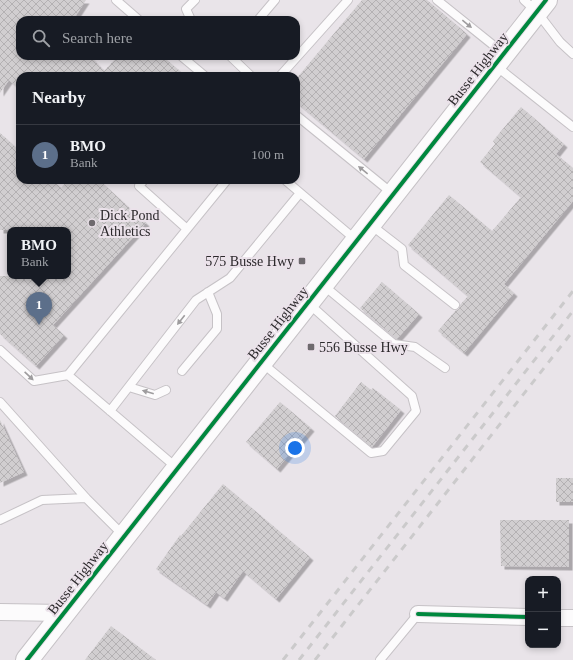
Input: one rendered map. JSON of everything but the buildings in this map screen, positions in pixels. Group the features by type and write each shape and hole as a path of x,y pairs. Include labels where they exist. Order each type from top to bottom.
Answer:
{"main road":[{"name":"Busse Highway","path":"27,660 499,60 536,4"}],"street":[{"path":"0,612 64,613"},
{"path":"418,614 525,617"},
{"path":"561,618 573,618"}],"lane":[{"path":"116,0 134,16"},
{"path":"189,16 186,9 195,0"},
{"path":"261,16 275,0"},
{"path":"300,54 348,0"},
{"path":"437,0 499,60 573,127"},
{"path":"536,4 560,42 573,54"},
{"path":"186,60 199,72"},
{"path":"234,60 247,72"},
{"path":"284,72 294,60"},
{"path":"300,118 394,194"},
{"path":"141,184 139,186 187,229"},
{"path":"0,350 34,382 68,375 224,184"},
{"path":"290,184 357,241"},
{"path":"110,411 196,300 230,278 300,193"},
{"path":"370,224 402,249 404,265 455,305"},
{"path":"322,285 394,344 415,347 445,368"},
{"path":"182,371 216,329 217,314 208,292"},
{"path":"262,362 371,453 383,451 416,411 412,396 308,304"},
{"path":"68,375 177,469"},
{"path":"129,387 156,395 166,390"},
{"path":"0,402 86,498 124,536"},
{"path":"0,520 42,500 86,498"},
{"path":"380,660 418,614"}],"railway":[{"path":"283,660 573,291"},
{"path":"299,660 573,311"},
{"path":"315,660 573,331"}],"cycle path":[{"path":"27,660 546,0"},
{"path":"418,614 525,617"}],"place":[{"name":"Dick Pond Athletics","path":"92,223"},
{"name":"575 Busse Hwy","path":"302,261"},
{"name":"BMO","path":"39,325"},
{"name":"556 Busse Hwy","path":"311,347"}]}
